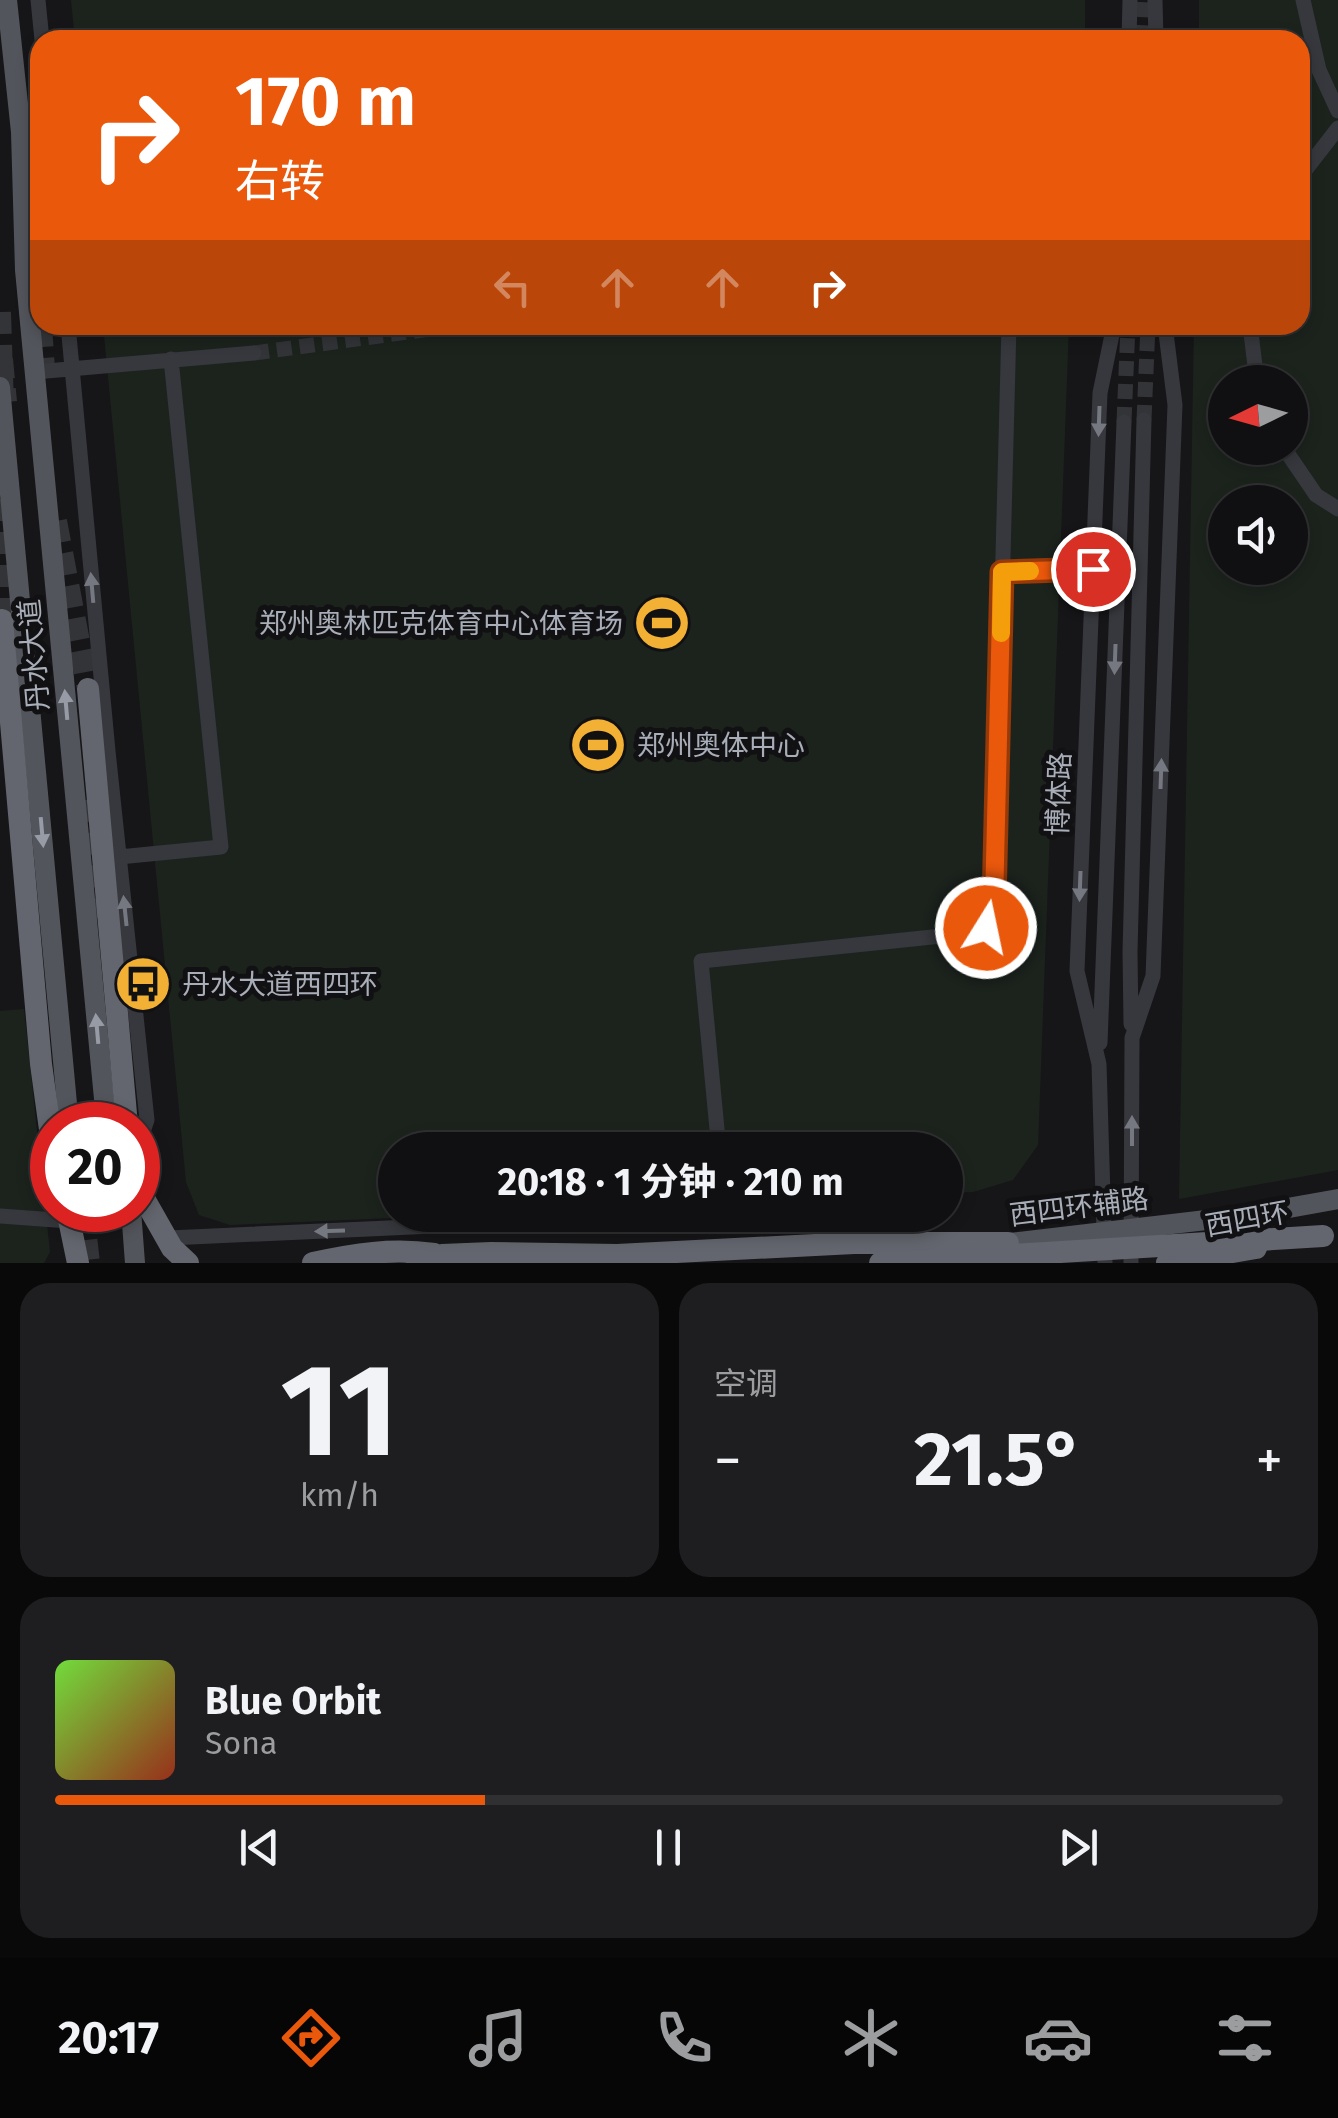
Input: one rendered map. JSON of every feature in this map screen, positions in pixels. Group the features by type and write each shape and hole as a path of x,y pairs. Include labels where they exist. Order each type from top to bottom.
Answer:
{"highway":[{"path":"2,620 46,1102"},
{"path":"88,689 125,1102"},
{"path":"160,1223 172,1248 188,1263"},
{"path":"74,1232 78,1263"},
{"path":"884,1263 1331,1235"},
{"name":"西四环","path":"1167,1263 1331,1235"},
{"path":"313,1263 406,1250 442,1255 617,1255 859,1243 1008,1243"},
{"path":"417,1263 442,1255"}],"main road":[{"name":"丹水大道","path":"7,0 21,132 30,321"},
{"name":"丹水大道","path":"31,335 105,1102"},
{"name":"丹水大道","path":"0,387 67,1102"},
{"name":"西四环辅路","path":"884,1263 946,1250 1250,1215 1338,1198"},
{"path":"133,1232 135,1263"}],"street":[{"path":"9,23 19,0"},
{"path":"38,0 41,30"},
{"path":"1129,30 1130,0"},
{"path":"1155,0 1156,30"},
{"path":"1303,0 1309,30"},
{"path":"1310,33 1318,70 1338,111"},
{"path":"1310,165 1338,128"},
{"path":"69,335 145,1102"},
{"path":"717,1132 701,960 986,928 994,904 1008,335"},
{"name":"博体路","path":"1105,1263 1100,1064 1077,971 1100,393 1112,335"},
{"path":"1132,1038 1153,976 1175,405 1166,335"},
{"path":"1251,335 1256,365"},
{"path":"35,372 254,353"},
{"path":"119,857 222,846 171,359"},
{"path":"1132,1263 1130,952 1144,420"},
{"path":"1100,1064 1124,422"},
{"path":"1296,465 1316,494 1338,509"},
{"path":"1002,572 1093,569"},
{"path":"0,1216 30,1215"},
{"path":"169,1238 378,1228"},
{"path":"838,1232 859,1243"}],"shaded area":[{"path":"71,0 1085,0 1085,30 74,30"},
{"path":"1199,0 1338,0 1338,1170 1179,1199 1194,335 1310,335 1310,30 1199,30"},
{"name":"郑州奥体中心","path":"104,335 1069,335 1038,1145 1013,1180 963,1192 963,1132 378,1132 378,1219 230,1225 199,1215 186,1182"},
{"path":"24,1009 34,1102 30,1102 30,1232 48,1232 50,1252 44,1263 0,1263 0,1011"}],"tunnel":[{"path":"1142,30 1143,0"},
{"path":"0,312 3,406"},
{"path":"42,335 44,370"},
{"path":"254,353 386,335"},
{"path":"1124,422 1128,335"},
{"path":"1144,420 1148,335"},
{"path":"3,359 7,402"},
{"path":"2,620 3,493"},
{"path":"56,521 88,689"},
{"path":"85,800 98,918"},
{"path":"86,1232 90,1263"}],"slow traffic":[{"path":"1001,633 1002,572 1030,571"}],"place":[{"name":"郑州奥林匹克体育中心体育场","path":"662,623"},
{"name":"郑州奥体中心","path":"598,745"},
{"name":"丹水大道西四环","path":"143,984"}],"route":[{"path":"986,928 994,904 1002,572 1093,569"}]}
